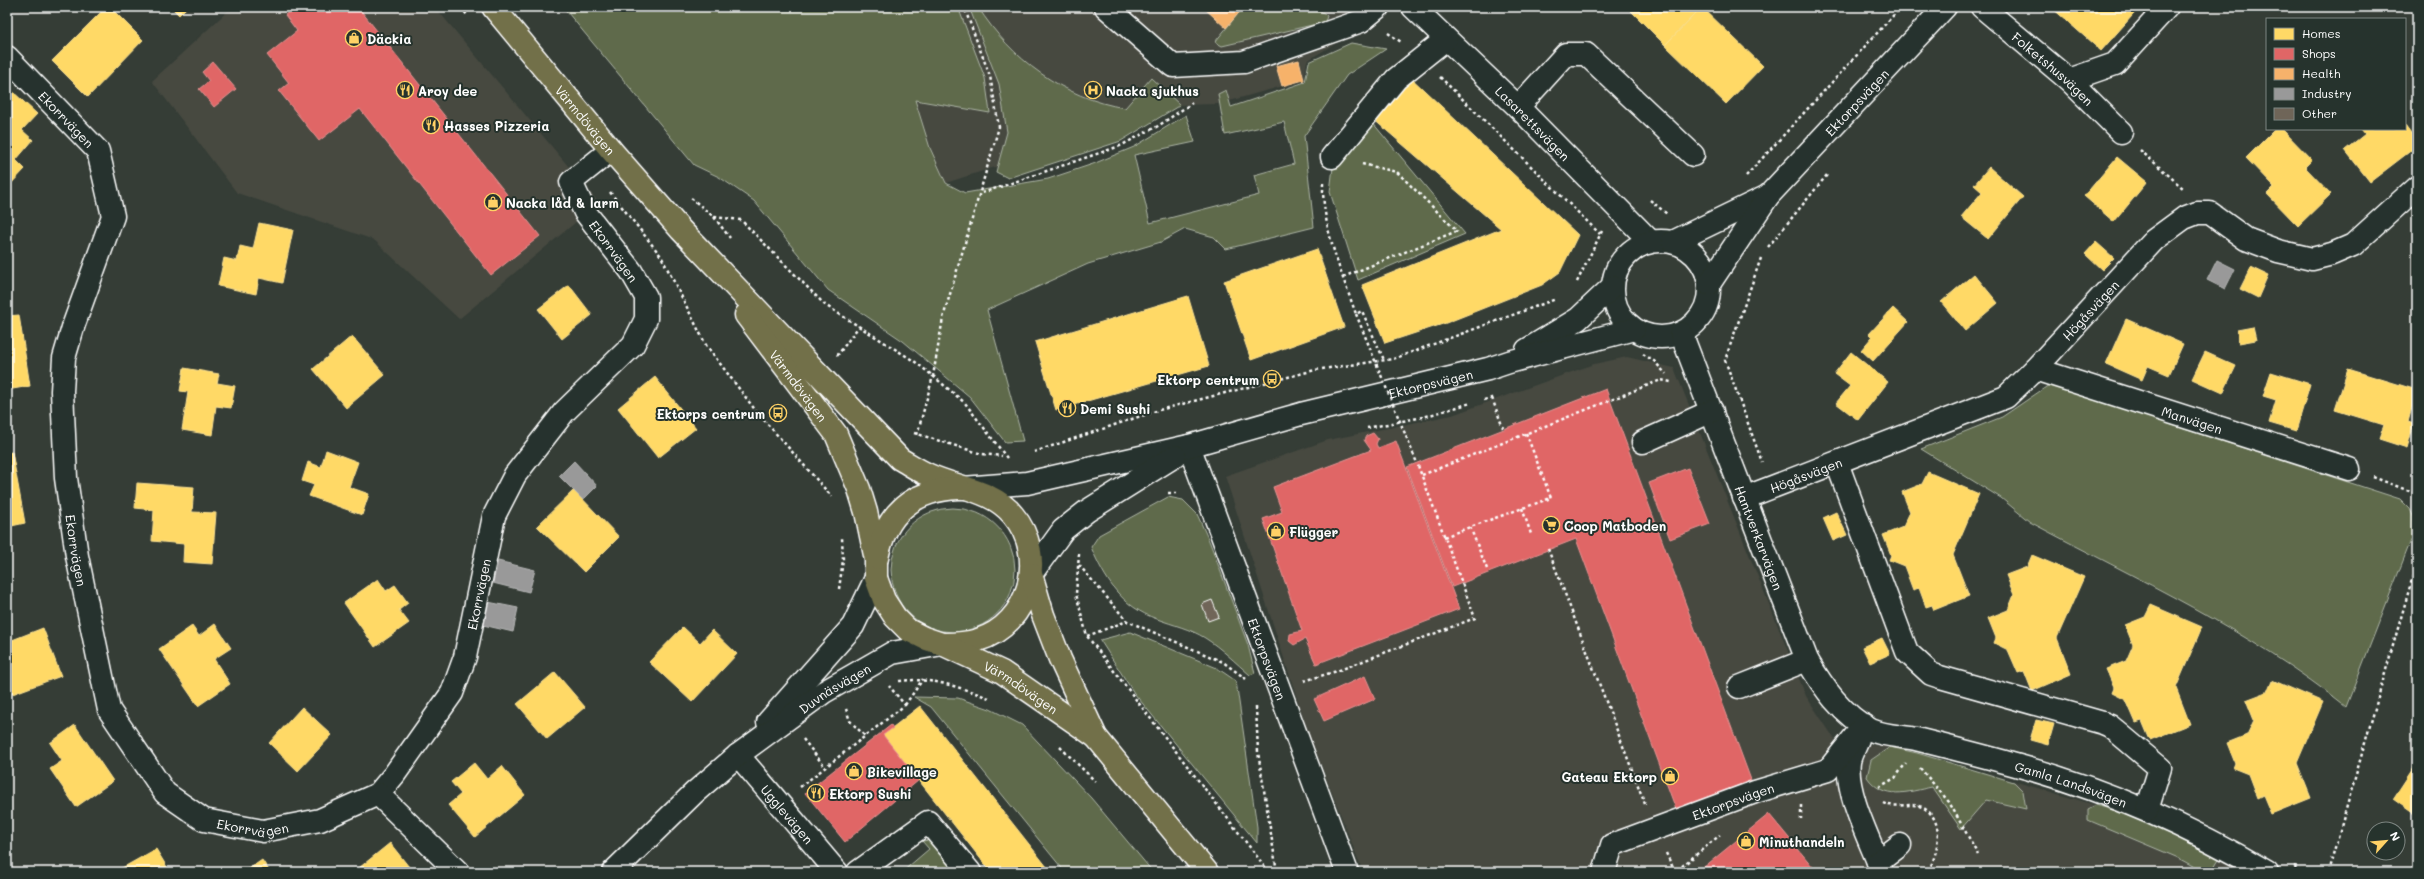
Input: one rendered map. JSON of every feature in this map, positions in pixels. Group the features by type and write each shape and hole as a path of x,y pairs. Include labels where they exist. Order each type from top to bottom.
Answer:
{"main road":[{"name":"Värmdövägen","path":"493,7 611,150 681,230 900,459 928,475 963,488 981,492 998,502 1013,515 1023,531 1031,554 1031,574 1027,592 1019,609 1004,625 979,640 961,644 942,644"},
{"name":"Värmdövägen","path":"681,230 836,434 859,489 884,600 894,617 908,630 1002,672 1096,737"},
{"name":"Värmdövägen","path":"876,569 881,540 890,522 904,506 920,496 942,489 963,488"},
{"name":"Värmdövägen","path":"1031,574 1041,609 1060,659 1096,737 1207,872"}],"street":[{"path":"1106,7 1173,66 1244,62 1361,22 1378,7"},
{"name":"Lasarettsvägen","path":"1414,7 1518,107 1650,241"},
{"name":"Ektorpsvägen","path":"1709,284 1768,196 1945,7"},
{"name":"Folketshusvägen","path":"1982,7 2069,80 2121,132"},
{"path":"2069,80 2114,64 2167,7"},
{"path":"1332,157 1396,79 1446,39"},
{"path":"1518,107 1566,54 1586,54 1692,155"},
{"name":"Ekorrvägen","path":"7,57 98,150 113,216 70,337 64,358 62,391 66,478 77,556 109,710 165,793 204,820 262,831 320,820 378,794 394,775 452,693 465,657 494,516 515,475 564,412 633,345 646,319 646,297 632,271 585,212 571,182 611,150"},
{"name":"Högåsvägen","path":"1744,498 2006,397 2035,369 2154,240 2184,218 2197,213 2210,213 2246,239 2278,251 2312,259 2332,254 2353,245 2417,188"},
{"name":"Ektorpsvägen","path":"1673,242 1768,196"},
{"path":"1650,241 1673,242 1690,250 1702,265 1709,284 1707,303 1697,321 1681,333 1666,337 1649,336 1634,329 1622,318 1617,308 1612,287 1616,271 1624,257 1650,241"},
{"name":"Ektorpsvägen","path":"1509,362 1578,319 1612,287"},
{"name":"Ektorpsvägen","path":"963,488 1027,483 1189,446 1301,414 1488,369 1509,362 1634,329"},
{"name":"Hantverkarvägen","path":"1681,333 1807,660 1824,688 1843,710 1864,725"},
{"name":"Manvägen","path":"2035,369 2349,469"},
{"path":"1643,442 1712,411"},
{"name":"Ektorpsvägen","path":"1031,574 1063,530 1087,511 1189,446"},
{"name":"Ektorpsvägen","path":"1189,446 1347,872"},
{"path":"1837,463 1908,652 1931,674 2110,726 2160,768 2147,810"},
{"name":"Duvnäsvägen","path":"738,755 853,626 876,569"},
{"name":"Duvnäsvägen","path":"613,872 694,793 738,755 824,692 892,653 942,644"},
{"path":"1739,687 1807,660"},
{"path":"1864,725 1849,761 1849,776 1854,798 1880,867 1900,845"},
{"name":"Ektorpsvägen","path":"1604,872 1612,845 1755,792 1828,770 1864,725"},
{"name":"Gamla Landsvägen","path":"1864,725 1872,730 1912,747 2014,764 2099,792 2147,810 2191,830 2267,872"},
{"name":"Ugglevägen","path":"738,755 837,872"},
{"path":"378,794 458,872"},
{"path":"858,872 928,822 970,872"}],"path":[{"path":"917,435 933,376 943,318 981,193 999,127 990,76 964,7"},
{"path":"1421,59 1600,234"},
{"path":"981,193 1120,146 1158,126 1192,103"},
{"path":"1343,277 1457,231 1397,172 1332,157 1323,178 1323,197 1334,251 1343,277 1356,314 1422,475 1462,583"},
{"path":"1767,249 1830,172"},
{"path":"686,194 714,217 730,238"},
{"path":"1575,286 1600,234 1619,209"},
{"path":"714,217 741,220 824,305 914,361 933,376 964,403 1027,483"},
{"path":"1762,254 1725,360 1771,488"},
{"path":"1031,453 1159,410 1315,370 1393,359 1554,300 1561,299"},
{"path":"1356,314 1362,311 1384,360"},
{"path":"834,358 859,326"},
{"path":"1422,475 1661,380 1675,383"},
{"path":"1492,398 1503,428"},
{"path":"910,431 917,435 982,454 1006,457 1012,456"},
{"path":"1444,537 1552,498 1526,433"},
{"path":"2349,469 2417,494"},
{"path":"1522,508 1531,534"},
{"path":"1470,527 1487,569"},
{"path":"1063,530 1079,551 1076,594 1088,636 1270,872"},
{"path":"1548,549 1655,829 1675,872 1724,832"},
{"path":"2328,872 2417,562"},
{"path":"1088,636 1127,622"},
{"path":"779,804 905,705 923,679"},
{"path":"886,682 905,705"},
{"path":"844,701 850,721 865,736"},
{"path":"1256,704 1258,752 1277,872"},
{"path":"802,738 825,767"},
{"path":"1056,743 1100,786"},
{"path":"1854,798 1882,786 1895,778 1903,770 1912,747"},
{"path":"1912,747 1949,802 1978,854"}],"shaded area":[{"path":"232,7 435,7 599,203 459,319 374,240 237,193 152,81"},
{"name":"Nacka sjukhus","path":"923,7 1393,7 1307,61 1304,80 1219,104 1180,105 1121,141 1008,178 995,167 946,183 930,148 915,100"},
{"path":"1627,357 1674,368 1806,696 1836,741 1890,747 1917,753 2140,818 2246,872 1363,872 1307,729 1225,476 1328,440 1452,415 1594,364"}],"green space":[{"path":"1286,6 1311,8 1321,11 1327,16 1325,22 1222,46 1215,42 1242,9 1240,7"},
{"path":"563,7 958,7 985,78 990,113 915,100 930,148 946,183 965,193 1048,179 1093,164 1134,147 1186,115 1195,142 1134,155 1150,223 1259,195 1254,175 1294,164 1284,122 1225,135 1218,94 1226,90 1231,107 1305,82 1309,62 1351,43 1386,49 1347,75 1304,136 1314,227 1226,249 1214,237 1185,229 1161,242 1088,264 987,310 1023,441 1005,442 970,397 903,341 828,290 754,201 719,177 694,165"},
{"path":"969,7 978,7 991,26 1023,59 1060,85 1081,95 1102,103 1125,108 1151,78 1180,105 1121,141 1008,178 996,172 1007,132 999,84"},
{"path":"1372,122 1465,234 1358,280 1330,192 1333,167"},
{"path":"2049,385 2400,499 2410,509 2417,525 2346,707 2272,654 2233,630 2152,585 2030,522 2001,498 1921,449 2002,417"},
{"path":"1168,497 1183,500 1197,514 1210,543 1248,645 1255,673 1250,675 1217,646 1200,635 1145,614 1124,600 1109,581 1096,559 1091,547 1099,535"},
{"path":"953,508 965,509 977,513 988,518 997,526 1005,535 1010,546 1014,558 1014,582 1010,594 1005,605 997,614 988,622 977,627 965,631 953,632 941,631 929,627 918,622 909,614 901,605 896,594 892,582 891,570 892,558 896,546 901,535 909,526 918,518 929,513 941,509"},
{"path":"1130,632 1217,668 1236,681 1257,827 1257,843 1134,693 1100,640"},
{"path":"914,697 958,698 990,709 1022,725 1091,798 1153,872 1065,872 931,707"},
{"path":"1890,747 1917,753 2014,782 2023,791 2026,809 1986,800 1961,829 1932,787 1905,792 1888,792 1874,785 1867,777 1871,760"},
{"path":"2096,805 2140,818 2220,857 2211,872 2204,872 2176,857 2088,820 2088,809"},
{"path":"930,840 962,872 902,872 929,849 922,841"}],"building: Homes":[{"path":"106,7 110,7 143,40 88,97 52,61"},
{"path":"171,7 187,7 179,15"},
{"path":"1627,7 1702,7 1665,45"},
{"path":"1702,7 1763,66 1726,104 1665,45"},
{"path":"2051,7 2140,7 2101,51"},
{"path":"1408,75 1578,235 1560,272 1542,285 1446,323 1385,343 1362,285 1501,229 1372,118"},
{"path":"10,89 37,114 22,130 33,140 16,160 25,169 7,188 7,92"},
{"path":"2406,127 2417,142 2417,146 2370,182 2345,150 2365,134 2362,130 2406,130"},
{"path":"2274,130 2283,130 2312,160 2305,167 2331,194 2298,226 2267,194 2274,187 2246,158"},
{"path":"2117,157 2147,182 2114,222 2084,196"},
{"path":"1989,167 2023,197 1988,239 1961,217 1982,192 1974,185"},
{"path":"259,223 293,230 282,283 259,278 256,294 218,286 224,258 237,261 240,246 253,249"},
{"path":"2096,242 2114,258 2102,270 2085,254"},
{"path":"1317,249 1344,327 1251,360 1224,281"},
{"path":"2251,267 2268,275 2258,298 2240,289"},
{"path":"1974,274 1998,303 1965,331 1941,302"},
{"path":"569,285 592,315 562,339 538,309"},
{"path":"1188,296 1209,366 1056,410 1035,342"},
{"path":"1893,308 1908,322 1873,361 1861,350 1872,337 1869,334"},
{"path":"19,315 30,386 7,390 7,316"},
{"path":"2126,319 2183,344 2169,375 2148,366 2142,380 2106,364"},
{"path":"2253,327 2256,340 2239,343 2237,330"},
{"path":"352,336 385,375 346,408 313,369"},
{"path":"1851,352 1888,382 1858,420 1836,403 1850,386 1834,374"},
{"path":"2205,352 2236,366 2223,393 2192,379"},
{"path":"184,368 219,374 217,383 235,386 231,408 216,406 212,435 182,430 188,392 180,391"},
{"path":"2348,369 2417,390 2408,422 2414,424 2407,448 2379,439 2384,425 2335,410"},
{"path":"2271,372 2310,384 2296,431 2269,423 2276,400 2263,396"},
{"path":"655,377 696,428 658,458 618,408"},
{"path":"326,450 358,462 349,487 369,494 362,515 309,496 314,485 302,481 308,462 321,467"},
{"path":"12,452 25,523 7,527 7,453"},
{"path":"1928,472 1979,494 1953,555 1969,596 1934,610 1932,605 1926,607 1919,588 1913,590 1904,566 1889,560 1891,555 1883,535 1903,527 1910,512 1902,492 1922,484"},
{"path":"137,483 194,487 192,512 216,513 212,564 183,562 184,544 152,541 154,510 135,508"},
{"path":"574,490 619,537 584,572 537,526"},
{"path":"1836,512 1847,535 1833,541 1823,518"},
{"path":"2032,555 2084,577 2057,638 2071,674 2032,691 2024,671 2018,673 2008,650 1994,643 1996,638 1988,618 2008,610 2014,595 2006,575 2027,567"},
{"path":"378,579 386,591 395,585 408,603 399,610 409,623 375,647 344,603"},
{"path":"2151,605 2202,627 2176,688 2190,724 2150,740 2142,721 2136,723 2126,700 2112,693 2114,688 2106,669 2126,661 2133,645 2125,625 2145,617"},
{"path":"215,624 231,648 214,659 230,684 198,706 159,649 192,626 199,636"},
{"path":"683,627 700,643 712,630 737,654 692,702 649,662"},
{"path":"43,628 61,676 7,696 7,662 10,660 7,653 7,642"},
{"path":"1882,638 1890,654 1870,663 1862,647"},
{"path":"555,672 585,707 547,739 517,704"},
{"path":"2272,680 2323,702 2297,763 2311,798 2271,814 2263,795 2257,798 2248,774 2233,768 2235,763 2227,743 2247,735 2254,720 2246,700 2267,692"},
{"path":"920,706 1051,872 991,872 883,735"},
{"path":"302,707 332,735 298,771 269,743"},
{"path":"2036,720 2054,724 2048,745 2030,740"},
{"path":"75,725 113,781 76,807 50,769 62,761 50,743"},
{"path":"474,763 487,779 502,766 525,795 475,837 448,805 461,794 451,782"},
{"path":"2416,764 2417,765 2417,816 2393,799"},
{"path":"390,843 413,872 354,872"},
{"path":"156,849 170,872 115,872"},
{"path":"262,860 270,872 246,872 246,871"}],"building: Shops":[{"path":"295,7 358,7 540,236 491,275 360,109 319,141 279,91 289,83 267,55 297,31 285,15"},
{"path":"213,62 236,89 214,107 199,89 209,81 202,72"},
{"path":"1606,389 1751,780 1677,812 1576,539 1452,587 1407,467"},
{"path":"1373,433 1378,439 1376,444 1378,448 1396,441 1459,609 1316,664 1305,639 1294,645 1289,641 1290,634 1302,631 1263,519 1282,512 1273,487 1371,450 1364,440 1366,436"},
{"path":"1688,468 1710,524 1670,539 1649,483"},
{"path":"1365,676 1375,699 1324,721 1314,699"},
{"path":"891,725 893,728 883,735 919,780 845,842 805,793"},
{"path":"1769,814 1817,872 1698,872"}],"building: Health":[{"path":"1203,7 1240,7 1242,9 1226,28"},
{"path":"1299,60 1304,80 1282,86 1276,66"}],"building: Industry":[{"path":"2217,260 2235,269 2225,289 2207,280"},
{"path":"574,461 597,486 583,500 559,476"},
{"path":"498,561 535,570 529,592 493,583"},
{"path":"488,602 518,608 513,632 483,625"}],"building: Other":[{"path":"1212,600 1219,617 1208,621 1202,604"}],"place":[{"name":"Däckia","path":"354,38"},
{"name":"Aroy dee","path":"405,90"},
{"name":"Nacka sjukhus","path":"1093,90"},
{"name":"Hasses Pizzeria","path":"431,125"},
{"name":"Nacka låd & larm","path":"493,202"},
{"name":"Ektorp centrum","path":"1272,379"},
{"name":"Demi Sushi","path":"1067,408"},
{"name":"Ektorps centrum","path":"778,413"},
{"name":"Coop Matboden","path":"1551,525"},
{"name":"Flügger","path":"1276,531"},
{"name":"Bikevillage","path":"854,771"},
{"name":"Gateau Ektorp","path":"1670,776"},
{"name":"Ektorp Sushi","path":"816,793"},
{"name":"Minuthandeln","path":"1746,841"}]}
